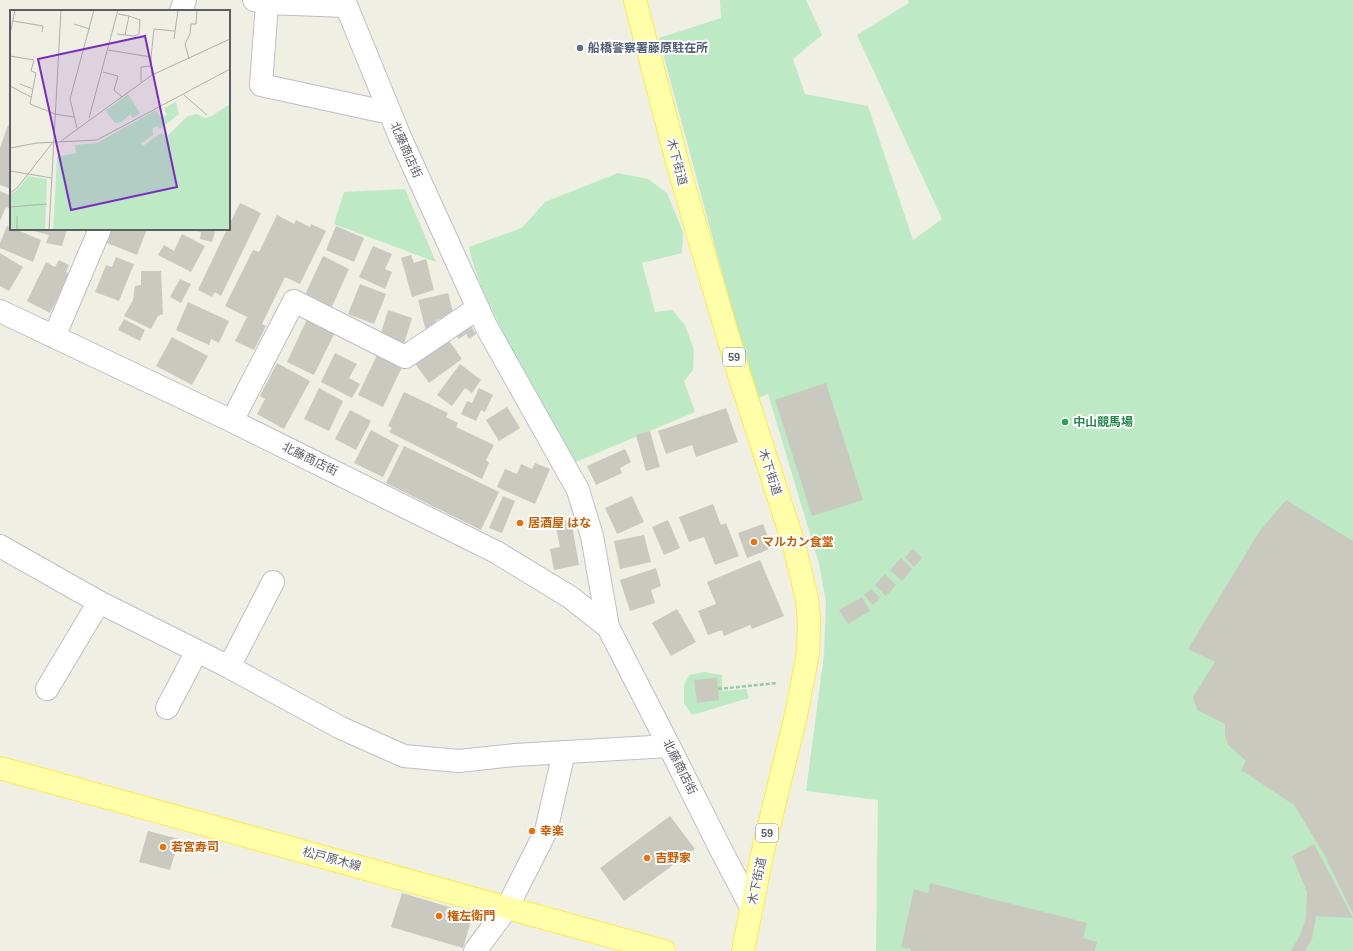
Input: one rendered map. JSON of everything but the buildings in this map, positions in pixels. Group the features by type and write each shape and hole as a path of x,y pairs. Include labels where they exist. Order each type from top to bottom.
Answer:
{"main road":[{"name":"木下街道","path":"635,0 679,169 738,371 794,545 807,599 809,621 808,653 796,715 762,855 743,951"},
{"name":"松戸原木線","path":"0,768 664,951"}],"street":[{"path":"181,10 185,0"},
{"path":"345,3 260,1 261,85 390,113"},
{"name":"北藤商店街","path":"345,3 390,113 486,326 578,490 592,536 608,627 751,907"},
{"path":"54,337 100,230"},
{"path":"232,421 294,301 405,357 478,308"},
{"name":"北藤商店街","path":"0,311 232,421 496,552 570,597 608,627"},
{"path":"0,546 99,602 197,651 341,728 404,756 459,761 514,755 669,746"},
{"path":"229,668 273,582"},
{"path":"47,689 99,602"},
{"path":"167,708 197,651"},
{"path":"475,951 506,908 546,831 564,752"}],"path":[{"path":"718,688 779,683"}],"green space":[{"name":"中山競馬場","path":"720,0 806,0 822,35 793,59 805,94 868,106 913,240 942,219 857,35 909,3 908,0 1353,0 1353,951 876,951 878,800 806,791 824,655 826,602 819,564 768,394 756,399 659,38 721,18"},
{"path":"618,173 648,179 667,193 683,232 682,253 642,263 655,312 672,310 685,325 694,350 693,370 684,381 695,412 571,464 517,361 486,297 474,268 469,247 522,228 545,202"},
{"path":"405,189 436,262 334,224 344,192"},
{"path":"704,672 722,675 722,691 746,689 749,698 692,715 684,703 684,686 689,675"}],"place":[{"name":"船橋警察署藤原駐在所","path":"580,48"},
{"name":"中山競馬場","path":"1065,422"},
{"name":"居酒屋 はな","path":"520,523"},
{"name":"マルカン食堂","path":"754,542"},
{"name":"幸楽","path":"532,831"},
{"name":"若宮寿司","path":"163,847"},
{"name":"吉野家","path":"647,858"},
{"name":"権左衛門","path":"439,916"}]}
